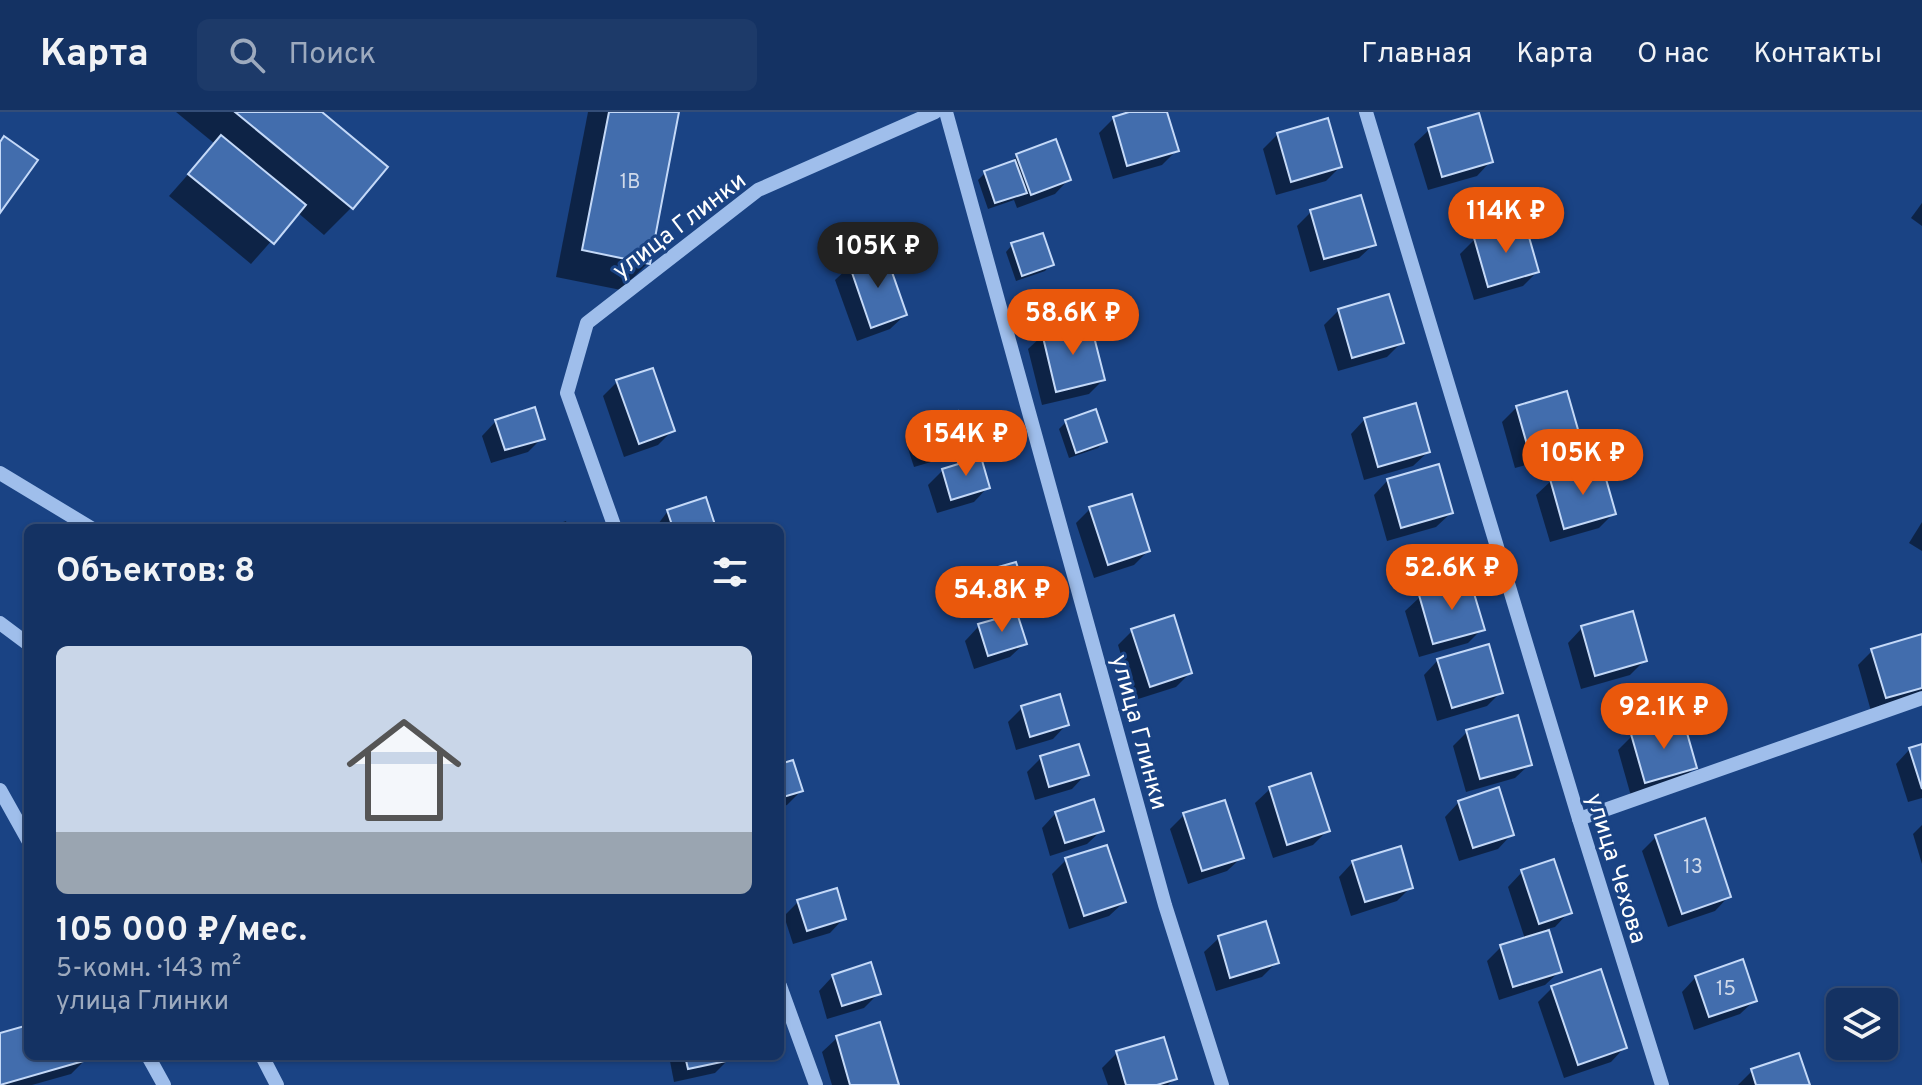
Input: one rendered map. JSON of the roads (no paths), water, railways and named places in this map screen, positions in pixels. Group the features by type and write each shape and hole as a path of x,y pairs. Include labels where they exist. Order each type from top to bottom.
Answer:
{"street":[{"name":"улица Глинки","path":"614,524 567,393 587,323 758,190 935,112"},
{"name":"улица Глинки","path":"946,112 1165,905 1222,1085"},
{"name":"улица Чехова","path":"1366,112 1662,1085"},
{"path":"0,473 84,524"},
{"path":"0,623 24,641"},
{"path":"1579,819 1922,698"},
{"path":"0,790 24,833"},
{"path":"784,997 816,1085"},
{"path":"150,1060 164,1085"},
{"path":"264,1060 277,1085"}]}
